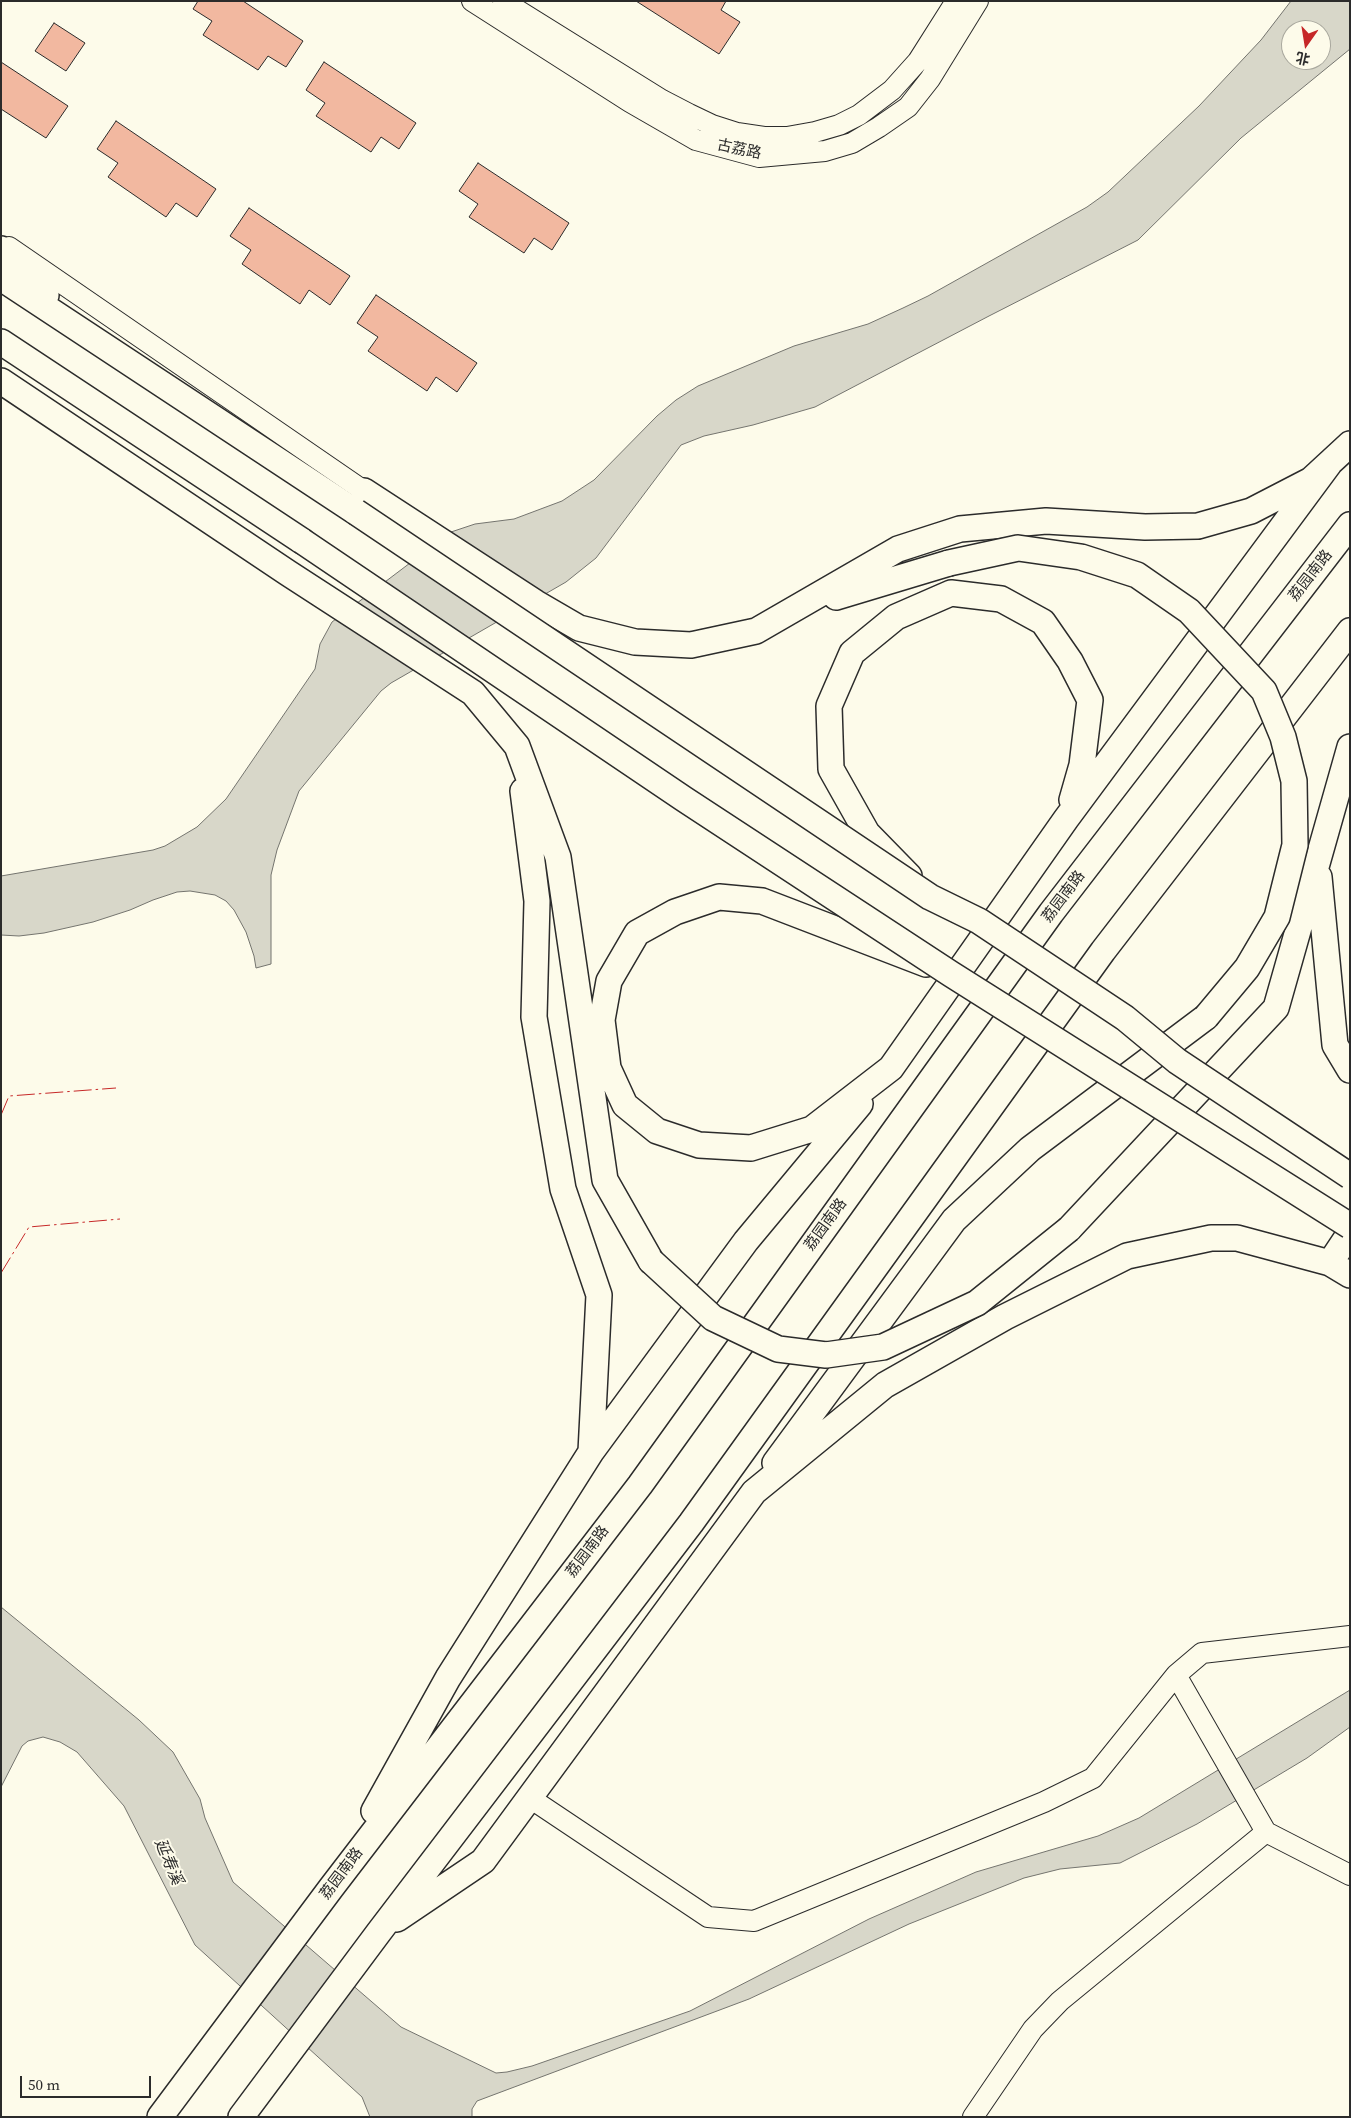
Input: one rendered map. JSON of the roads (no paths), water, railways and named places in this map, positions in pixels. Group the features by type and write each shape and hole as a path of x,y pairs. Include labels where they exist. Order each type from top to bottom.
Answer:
{"main road":[{"path":"1,248 79,330"},
{"path":"1,278 79,330 360,502 579,628 634,642 691,645 756,631 898,550 960,529 1046,521 1145,527 1198,526 1251,511 1311,480 1350,444"},
{"path":"1,342 302,542 684,800 951,974 1350,1226"},
{"path":"1,381 288,573 472,693 517,746 558,857 605,1180 651,1261 713,1318 778,1349 826,1355 883,1347 977,1303 1070,1229 1276,1008 1350,747"},
{"path":"331,1888 448,1678 591,1452 746,1241 891,1068 1066,819 1329,464"},
{"path":"360,502 930,897 979,921 1125,1018 1177,1061 1350,1176"},
{"name":"荔园南路","path":"160,2117 331,1888 640,1485 1051,913 1350,525"},
{"path":"379,1932 483,1862 954,1220 1030,1148 1206,1017 1247,968 1278,918 1295,846 1294,781 1283,737 1264,691 1189,611 1137,575 1081,557 1018,548 949,564 797,608"},
{"path":"930,897 867,833 831,770 829,706 852,654 896,617 951,593 1001,599 1043,622 1070,661 1090,700 1082,764 1066,819"},
{"path":"241,2117 350,1970 691,1523 1103,951 1350,631"},
{"path":"517,746 537,901 534,1016 562,1189 599,1295 591,1452"},
{"path":"1318,863 1335,1045 1350,1070"},
{"path":"891,1068 812,1129 751,1148 699,1145 657,1130 625,1106 608,1068 602,1020 609,982 638,932 674,912 719,897 762,901 951,974"},
{"path":"754,1492 885,1385 1005,1317 1126,1256 1211,1238 1237,1238 1340,1269 1350,1233"}],"street":[{"name":"古荔路","path":"472,1 630,102 696,140 759,157 825,150 852,143 901,112 908,107 930,79 978,1"},
{"name":"古荔路","path":"502,1 662,100 712,125 764,137 787,137 839,125 859,116 892,90 918,61 956,1"},
{"path":"1,242 360,502"},
{"path":"530,1798 708,1917 754,1921 1044,1802 1093,1778 1176,1674 1202,1653 1350,1636"},
{"path":"1176,1674 1265,1832 1350,1875"},
{"path":"973,2117 1033,2029 1060,2001 1265,1832"}],"water":[{"path":"1291,1 1350,1 1350,49 1331,65 1331,20 1281,20 1281,70 1324,70 1241,138 1138,240 815,407 753,425 704,436 681,445 596,558 566,582 391,683 381,691 299,791 277,850 271,875 271,964 256,968 246,932 234,910 226,901 215,895 190,891 177,892 93,922 44,933 19,936 1,935 1,876 153,850 165,846 197,827 226,799 315,669 320,644 332,622 451,532 475,524 514,519 562,501 594,480 657,416 676,400 698,386 794,346 868,324 903,308 928,296 1087,207 1108,192 1199,106 1261,40"},
{"name":"延寿溪","path":"1,1607 139,1720 173,1752 200,1799 205,1818 233,1882 401,2027 496,2073 532,2066 690,2011 869,1919 976,1872 1098,1836 1139,1818 1350,1690 1350,1727 1307,1758 1197,1824 1120,1863 1060,1869 1024,1878 909,1924 749,1999 477,2101 472,2109 472,2117 370,2117 362,2097 195,1945 124,1806 77,1752 60,1742 43,1737 28,1741 22,1746 1,1787"}]}
